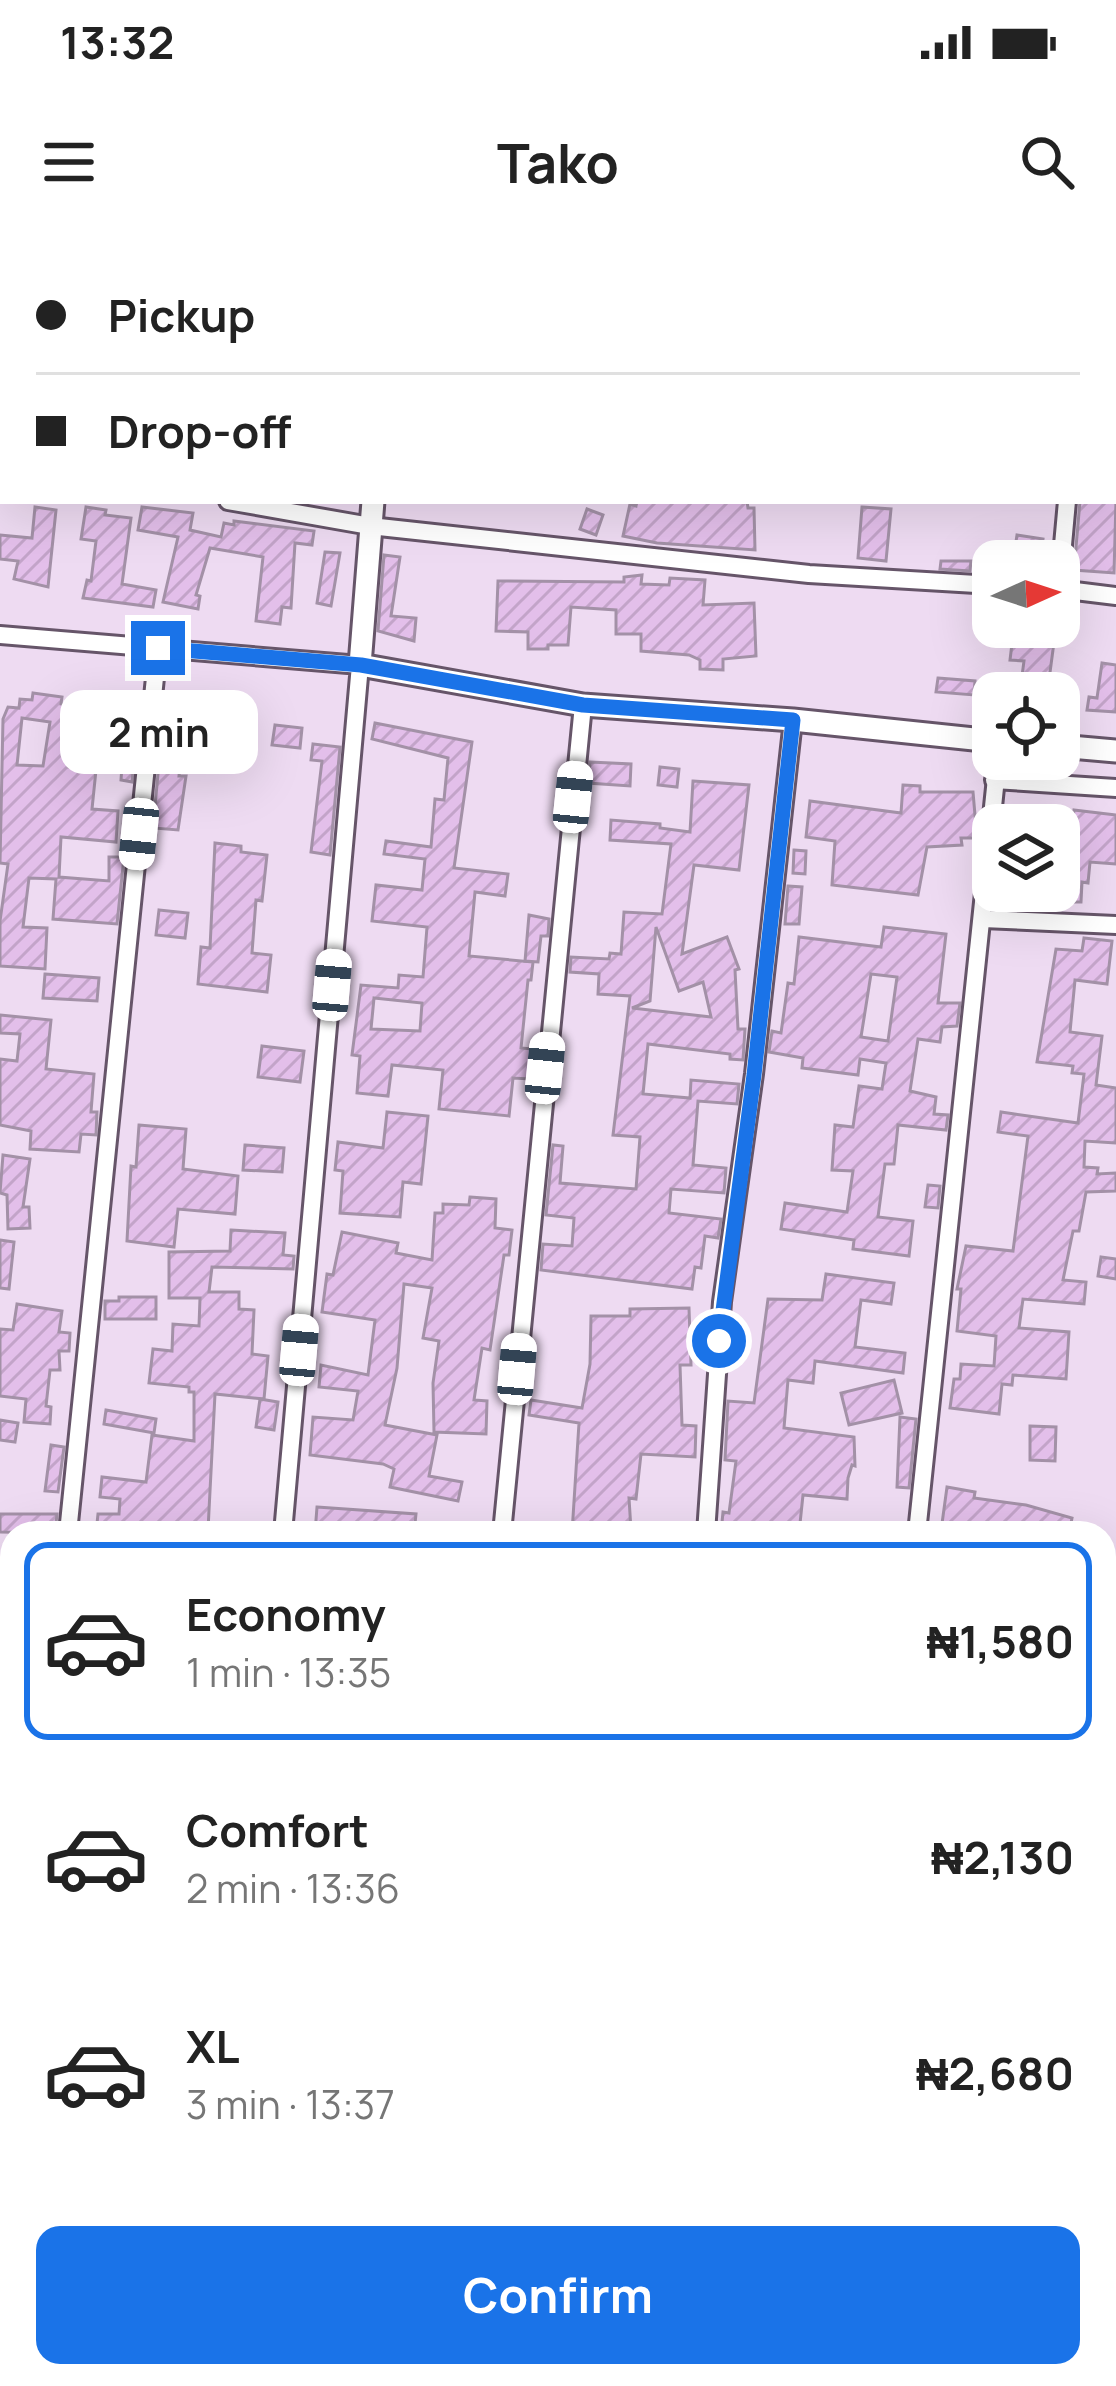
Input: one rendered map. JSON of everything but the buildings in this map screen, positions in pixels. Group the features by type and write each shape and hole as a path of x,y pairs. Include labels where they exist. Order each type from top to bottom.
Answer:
{"street":[{"path":"245,504 370,526 809,574 972,584"},
{"path":"284,1521 373,504"},
{"path":"1063,540 1067,504"},
{"path":"1080,592 1116,596"},
{"path":"0,635 361,665 583,705 972,739"},
{"path":"69,1521 158,648"},
{"path":"503,1521 583,705"},
{"path":"707,1521 722,1302 754,1075 793,720"},
{"path":"1080,748 1116,751"},
{"path":"918,1521 994,780 1116,788"},
{"path":"983,919 1116,925"}],"route":[{"path":"158,648 361,665 583,705 793,720 719,1341"}]}
